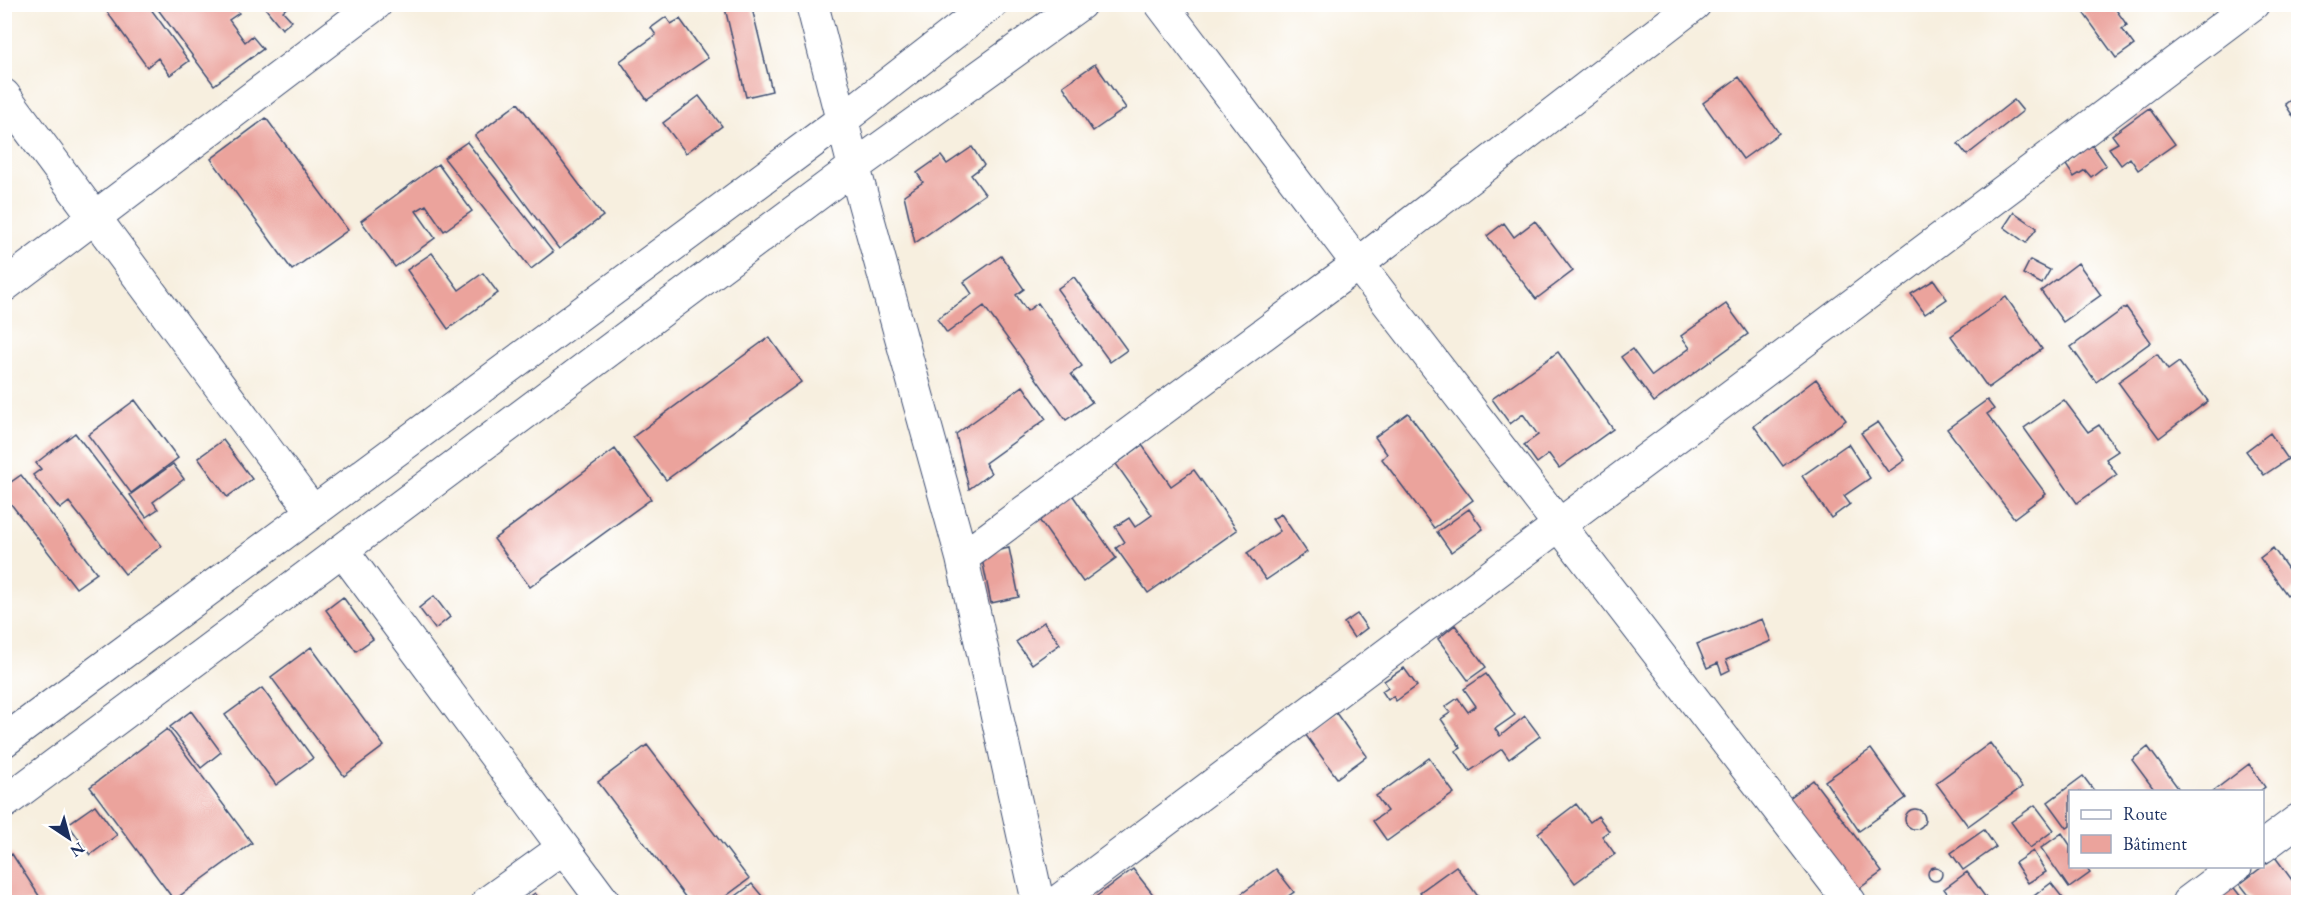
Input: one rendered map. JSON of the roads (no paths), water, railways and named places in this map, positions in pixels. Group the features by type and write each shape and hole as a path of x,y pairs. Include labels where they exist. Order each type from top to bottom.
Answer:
{"street":[{"path":"4,286 376,4"},
{"path":"812,4 854,167 962,558 1038,903"},
{"path":"4,741 842,120 991,4"},
{"path":"4,803 854,167 1080,4"},
{"path":"1161,4 1850,903"},
{"path":"962,558 1358,264 1695,4"},
{"path":"1057,903 2253,4"},
{"path":"4,95 313,512"},
{"path":"342,550 603,903"},
{"path":"2264,846 2298,820"},
{"path":"488,903 563,848"},
{"path":"2188,903 2235,868"}]}
